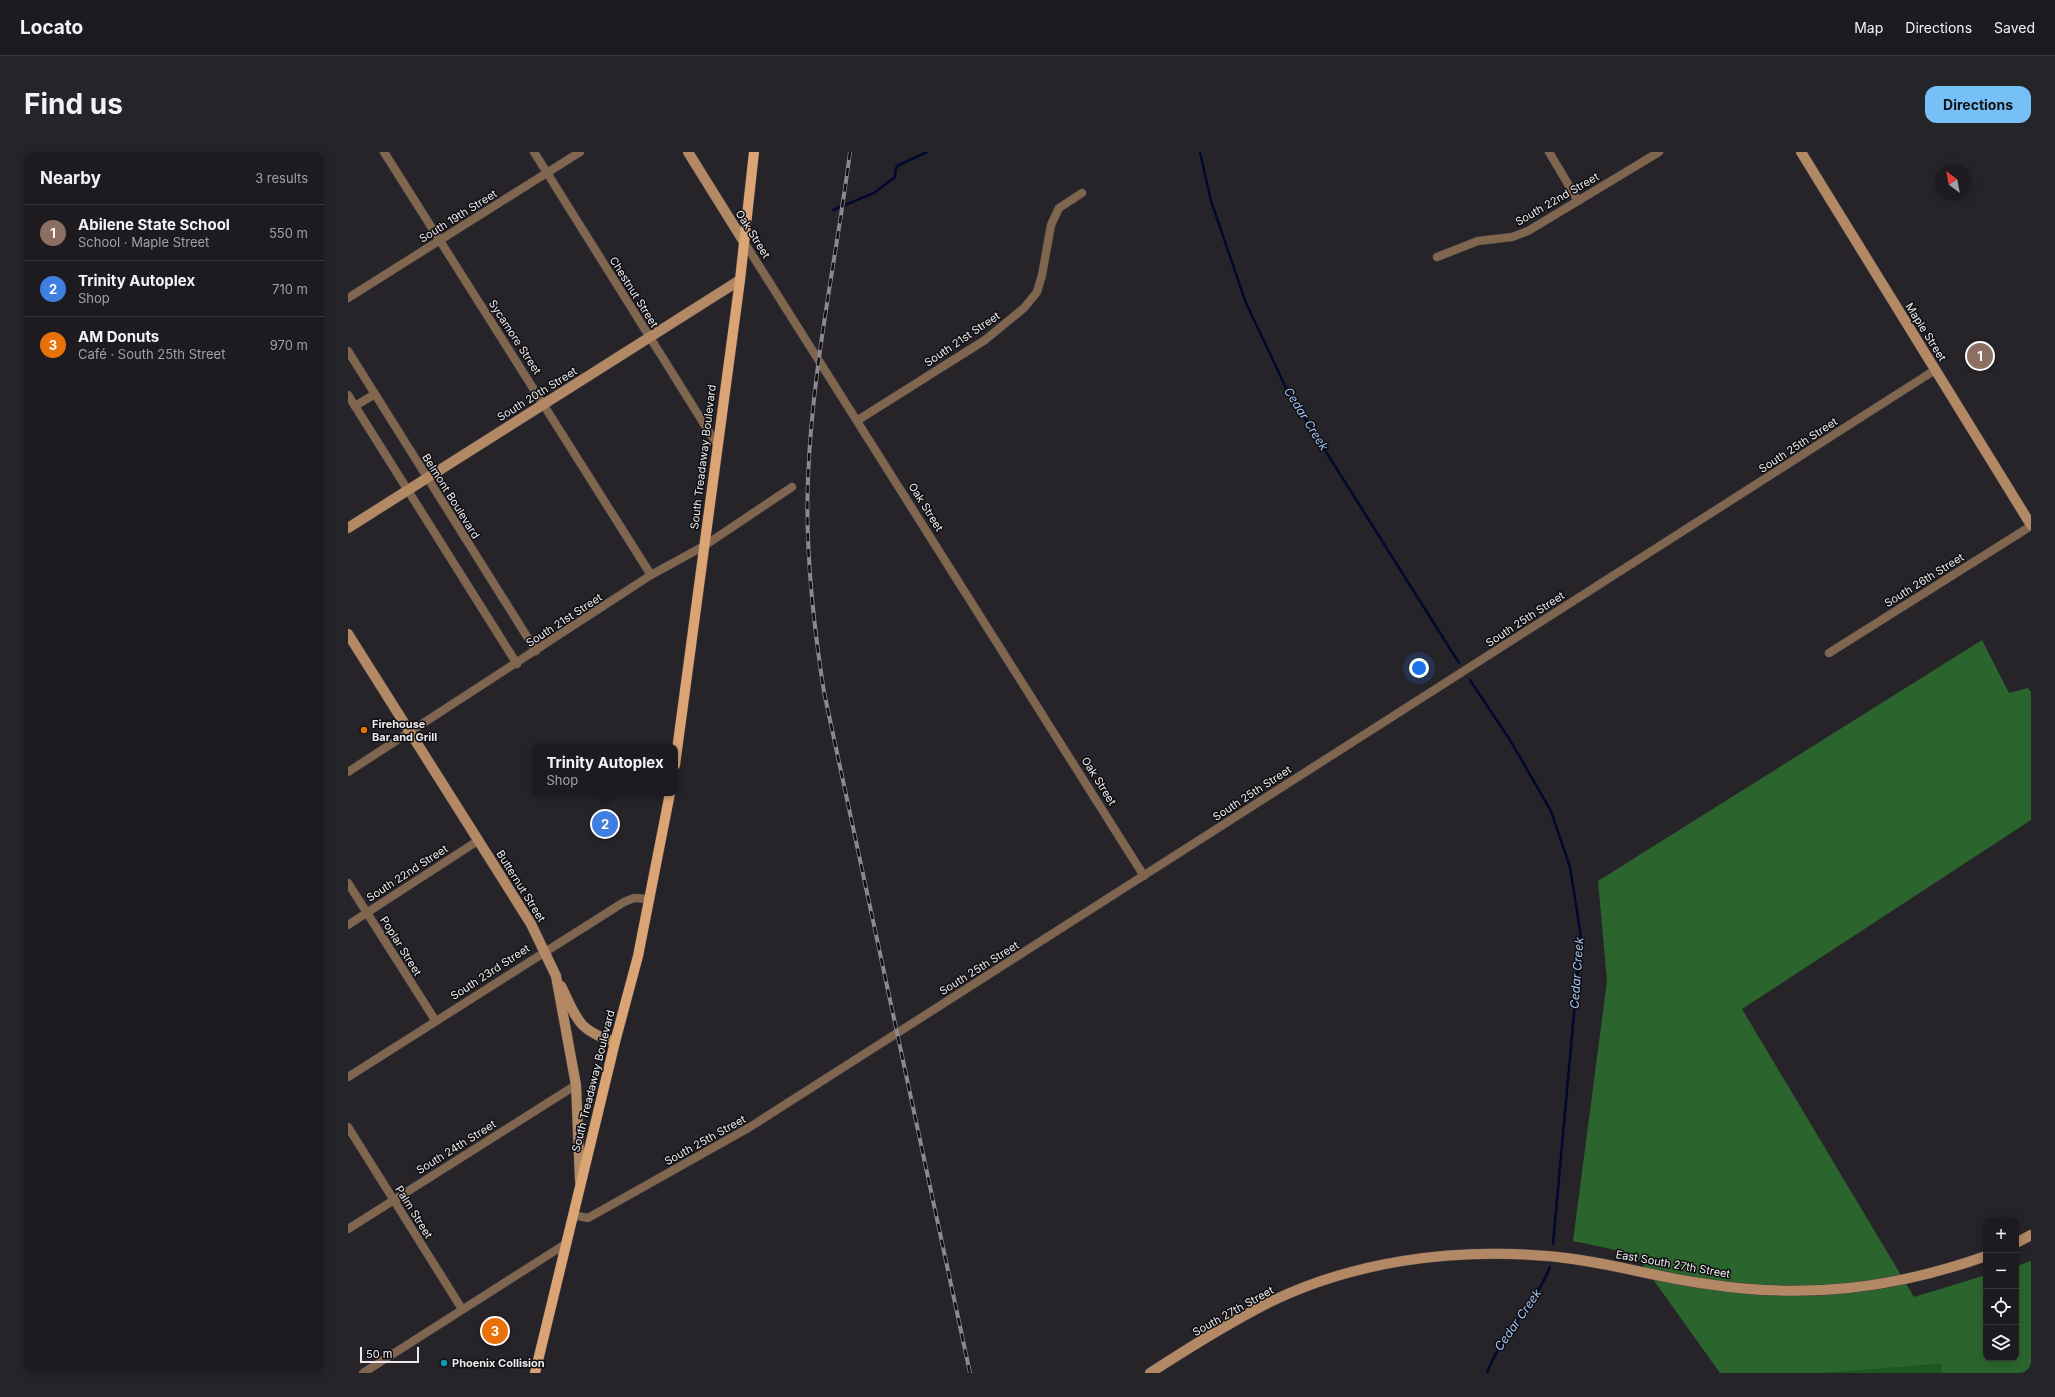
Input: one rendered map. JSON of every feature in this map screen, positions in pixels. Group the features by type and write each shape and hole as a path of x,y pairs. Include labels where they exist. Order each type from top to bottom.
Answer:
{"main road":[{"name":"Oak Street","path":"688,152 744,242"},
{"name":"South Treadaway Boulevard","path":"678,744 716,443 740,280 754,152"},
{"name":"Maple Street","path":"1801,152 2031,526"},
{"name":"South 20th Street","path":"348,528 407,489 650,338 740,280"},
{"name":"Butternut Street","path":"348,634 531,924 545,950 556,976 576,1085 580,1184"},
{"name":"South Treadaway Boulevard","path":"535,1373 615,1042 638,956 669,796"},
{"path":"556,976 577,1019 586,1030 615,1042"},
{"path":"2019,1241 2031,1235"},
{"name":"East South 27th Street","path":"1377,1265 1424,1257 1474,1254 1547,1256 1589,1261 1708,1285 1766,1290 1835,1290 1905,1280 1945,1270 1983,1257"},
{"name":"South 27th Street","path":"1150,1373 1267,1304 1331,1278 1377,1265"}],"street":[{"name":"Sycamore Street","path":"384,152 652,575"},
{"name":"Chestnut Street","path":"534,152 716,443"},
{"name":"South 19th Street","path":"348,298 580,152"},
{"path":"1549,152 1578,201"},
{"name":"South 22nd Street","path":"1437,256 1478,241 1512,237 1528,231 1659,152"},
{"name":"South 21st Street","path":"858,420 985,340 1024,308 1037,292 1042,275 1052,224 1059,208 1082,193"},
{"name":"Oak Street","path":"744,242 858,420 1144,876"},
{"name":"Belmont Boulevard","path":"348,351 536,651"},
{"name":"South 25th Street","path":"573,1215 588,1218 750,1127 1935,370"},
{"path":"355,406 375,394"},
{"path":"348,395 517,664"},
{"name":"South 21st Street","path":"348,772 517,664 652,575 704,546 792,487"},
{"name":"South 26th Street","path":"1829,653 2031,526"},
{"name":"South 22nd Street","path":"348,925 479,840"},
{"name":"Poplar Street","path":"348,883 436,1020"},
{"name":"South 23rd Street","path":"348,1077 545,950 624,902 634,898 649,899"},
{"name":"South 24th Street","path":"348,1229 576,1085"},
{"name":"Palm Street","path":"348,1127 462,1309"},
{"path":"363,1373 567,1243"}],"green space":[{"path":"1982,640 2009,693 2028,688 2031,692 2031,820 1742,1009 1914,1297 1983,1276 1983,1361 2019,1361 2019,1265 2031,1261 2031,1373 1942,1373 1941,1364 1824,1373 1720,1373 1635,1254 1573,1241 1607,981 1598,881"},
{"path":"1941,1364 1942,1373 1824,1373"}],"waterway":[{"path":"833,210 874,193 895,177 896,168 899,165 927,152"},
{"name":"Cedar Creek","path":"1200,152 1211,201 1246,303 1287,390 1459,663"},
{"name":"Cedar Creek","path":"1470,680 1510,740 1551,811 1570,867 1581,937 1553,1244"},
{"name":"Cedar Creek","path":"1487,1373 1500,1346 1535,1295 1550,1267"}],"railway":[{"path":"850,152 819,355 810,438 807,506 813,613 824,692 970,1373"}],"place":[{"name":"Abilene State School","path":"1980,356"},
{"name":"Firehouse Bar and Grill","path":"364,730"},
{"name":"Trinity Autoplex","path":"605,824"},
{"name":"AM Donuts","path":"495,1331"},
{"name":"Phoenix Collision","path":"444,1363"}]}
